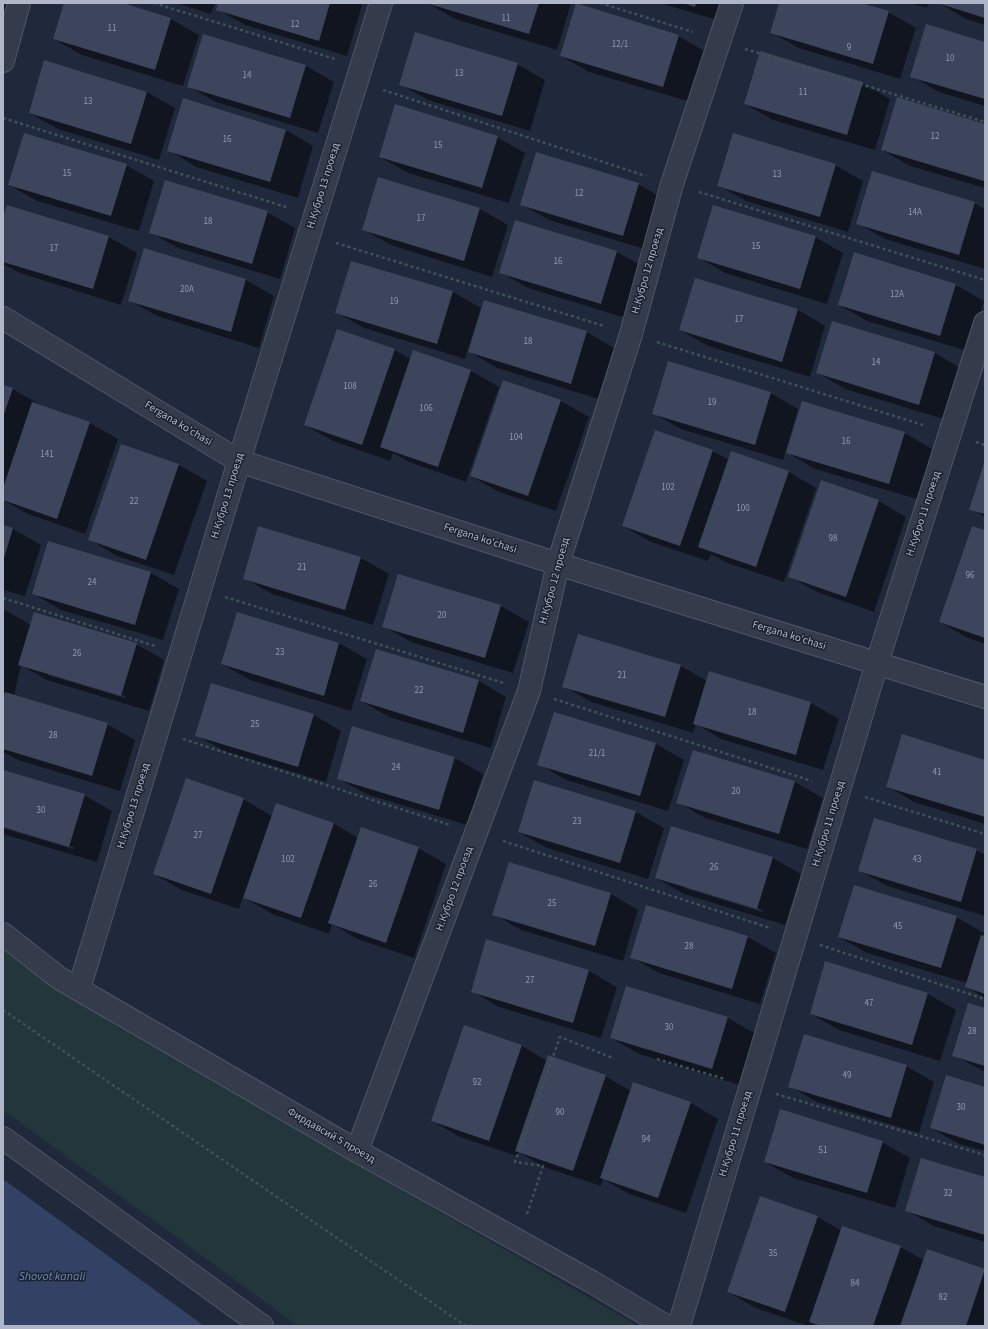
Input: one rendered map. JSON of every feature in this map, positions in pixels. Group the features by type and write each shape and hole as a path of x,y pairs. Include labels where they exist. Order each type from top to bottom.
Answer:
{"street":[{"path":"3,61 19,3"},
{"name":"Н.Кубро 13 проезд","path":"79,990 238,461 381,3"},
{"name":"Н.Кубро 12 проезд","path":"357,1152 528,691 558,564 631,334 672,184 718,41 732,3"},
{"name":"Fergana ko'chasi","path":"3,318 238,461 558,564 985,697"},
{"name":"Н.Кубро 11 проезд","path":"679,1326 877,663 985,323"},
{"name":"Фирдавсий 5 проезд","path":"3,934 58,978 357,1152 592,1282 666,1326"},
{"path":"3,1138 262,1326"}],"path":[{"path":"154,3 360,67"},
{"path":"600,3 718,41 985,122"},
{"path":"3,118 314,216"},
{"path":"200,590 985,834"},
{"path":"3,598 180,654"},
{"path":"157,731 985,999"},
{"path":"3,1010 466,1326"},
{"path":"518,1241 543,1166 515,1162 560,1037 613,1058"},
{"path":"657,1059 985,1155"}],"shaded area":[{"path":"3,943 109,1022 638,1326 298,1326 3,1110"}],"water":[{"name":"Shovot kanali","path":"3,1179 204,1326 3,1326"}],"building":[{"path":"64,3 123,3 171,18 155,70 53,39"},
{"path":"218,3 330,3 319,41 216,10"},
{"path":"426,3 539,3 529,34"},
{"path":"576,3 679,35 663,87 560,56"},
{"path":"683,3 696,3 695,7"},
{"path":"779,3 861,3 889,11 873,64 770,33"},
{"path":"937,3 985,3 985,18"},
{"path":"926,24 985,42 985,99 910,77"},
{"path":"415,32 518,63 502,116 399,85"},
{"path":"203,34 306,65 290,118 187,87"},
{"path":"760,51 863,82 847,135 744,104"},
{"path":"44,60 147,92 131,144 29,113"},
{"path":"897,97 985,124 984,181 881,150"},
{"path":"183,98 286,130 270,182 167,151"},
{"path":"395,104 498,136 482,188 379,157"},
{"path":"24,133 127,164 111,216 8,185"},
{"path":"733,133 836,164 820,217 717,186"},
{"path":"536,152 639,183 623,236 520,205"},
{"path":"872,171 975,202 959,255 856,224"},
{"path":"378,177 480,208 464,261 362,230"},
{"path":"165,180 268,211 252,264 149,233"},
{"path":"7,205 109,236 93,289 3,262 3,217"},
{"path":"713,205 816,236 800,289 697,258"},
{"path":"515,220 617,251 601,304 499,273"},
{"path":"144,248 246,279 231,332 128,301"},
{"path":"854,252 956,284 940,336 838,305"},
{"path":"351,261 453,291 437,344 335,313"},
{"path":"695,278 798,309 782,362 679,330"},
{"path":"484,300 587,331 571,384 468,352"},
{"path":"832,321 935,352 919,405 816,373"},
{"path":"337,329 395,349 362,445 304,425"},
{"path":"413,350 471,370 438,467 380,447"},
{"path":"668,361 771,392 755,445 652,414"},
{"path":"503,380 561,400 528,496 470,476"},
{"path":"3,385 13,388 3,417"},
{"path":"802,401 905,432 889,484 786,453"},
{"path":"32,402 90,422 57,519 3,500 3,488"},
{"path":"655,430 713,450 680,546 622,526"},
{"path":"121,444 179,464 146,560 88,540"},
{"path":"731,451 789,471 756,567 698,547"},
{"path":"985,460 985,514 969,510"},
{"path":"821,480 879,500 846,597 788,577"},
{"path":"3,525 13,528 3,561"},
{"path":"258,526 361,557 345,610 243,579"},
{"path":"972,526 985,530 985,638 939,622"},
{"path":"48,541 151,572 135,625 32,594"},
{"path":"398,574 501,605 485,658 382,627"},
{"path":"34,612 137,643 121,696 18,665"},
{"path":"237,612 339,643 324,696 221,664"},
{"path":"578,634 681,665 665,717 562,687"},
{"path":"376,649 479,680 463,733 360,701"},
{"path":"709,671 811,702 796,755 693,724"},
{"path":"211,683 314,714 298,767 195,736"},
{"path":"5,692 108,723 92,776 3,749 3,700"},
{"path":"554,712 656,743 640,796 537,765"},
{"path":"352,726 455,757 439,810 337,779"},
{"path":"902,734 985,760 985,817 886,787"},
{"path":"693,750 795,781 779,834 676,803"},
{"path":"3,770 85,794 69,847 3,827"},
{"path":"186,778 244,798 211,894 153,874"},
{"path":"534,780 636,811 620,863 518,832"},
{"path":"276,803 334,823 301,918 243,898"},
{"path":"874,818 977,849 961,902 858,871"},
{"path":"671,826 773,857 757,909 655,878"},
{"path":"361,827 419,847 386,943 328,923"},
{"path":"509,862 611,893 595,946 492,915"},
{"path":"854,885 957,916 941,968 838,937"},
{"path":"646,905 748,936 732,989 630,958"},
{"path":"981,935 985,936 985,994 965,987"},
{"path":"486,939 589,970 573,1023 471,992"},
{"path":"825,961 928,993 912,1045 810,1014"},
{"path":"626,986 728,1017 712,1069 610,1038"},
{"path":"968,1003 985,1008 985,1066 952,1056"},
{"path":"464,1025 522,1045 489,1141 431,1121"},
{"path":"804,1034 907,1065 891,1118 788,1087"},
{"path":"548,1055 606,1075 573,1171 515,1151"},
{"path":"946,1075 985,1087 985,1145 930,1128"},
{"path":"633,1082 691,1102 658,1198 600,1178"},
{"path":"780,1109 883,1141 867,1193 764,1162"},
{"path":"921,1158 985,1177 985,1235 905,1211"},
{"path":"760,1196 818,1216 785,1312 727,1292"},
{"path":"842,1226 901,1246 873,1326 821,1326 809,1322"},
{"path":"927,1249 985,1269 966,1326 900,1326"}]}
